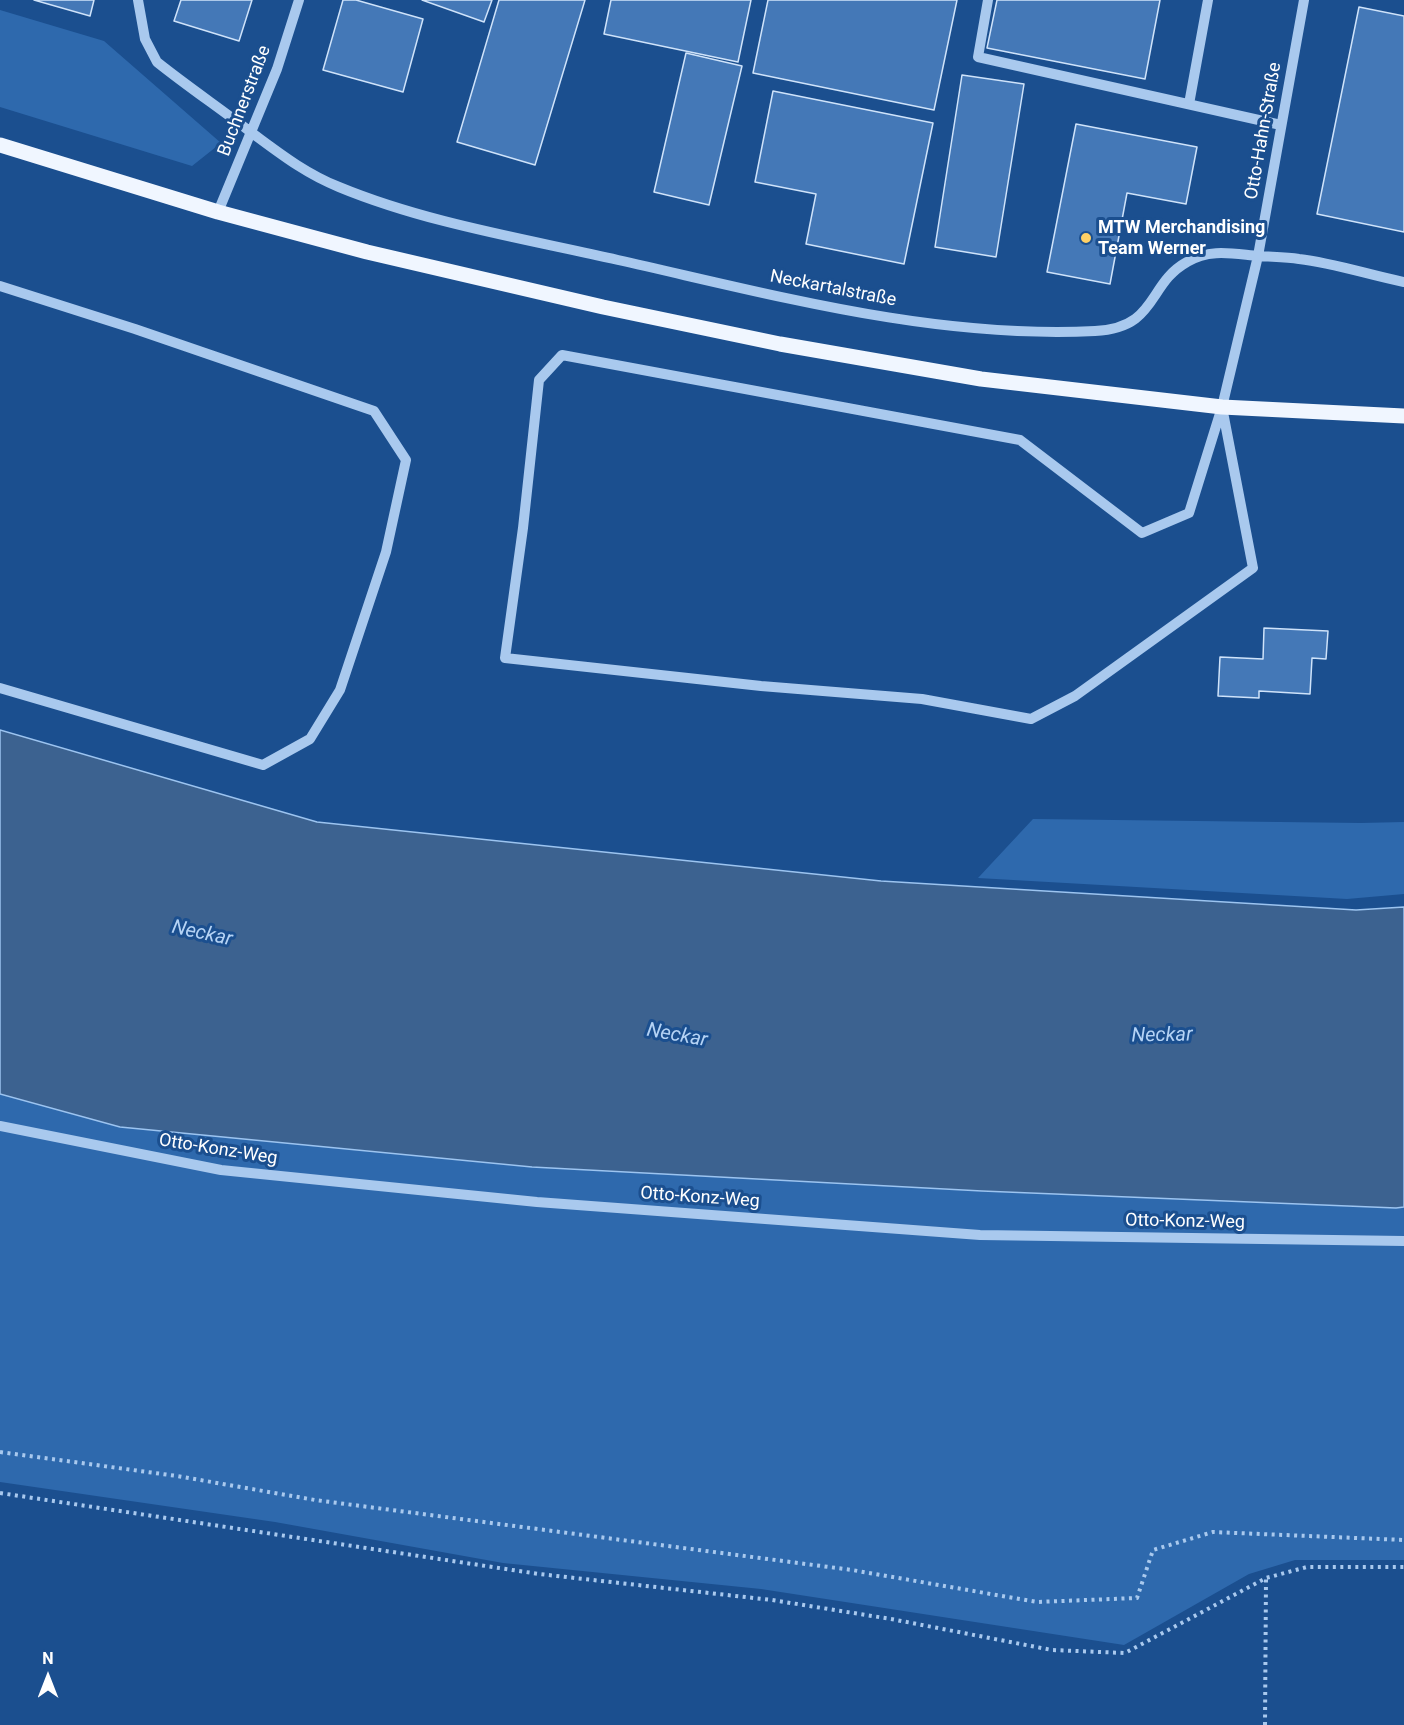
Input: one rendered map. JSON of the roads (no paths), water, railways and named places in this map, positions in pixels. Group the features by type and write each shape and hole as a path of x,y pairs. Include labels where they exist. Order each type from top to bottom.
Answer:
{"main road":[{"path":"0,145 218,212 367,252 580,302 780,344 981,379 1222,407 1404,416"}],"street":[{"name":"Neckartalstraße","path":"138,0 146,39 157,62 281,156 338,187 392,207 482,230 798,300 895,319 951,326 1062,332 1100,331 1129,324 1145,311 1170,275 1182,264 1198,256 1218,252 1302,259 1404,282"},
{"name":"Buchnerstraße","path":"218,212 277,69 299,0"},
{"path":"988,0 978,57 1281,125"},
{"path":"1189,104 1208,0"},
{"name":"Otto-Hahn-Straße","path":"1222,407 1253,568 1075,696 1031,719 922,699 761,686 505,658 524,528 539,380 562,355 1020,440 1142,533 1189,513 1222,407 1258,256 1304,0"},
{"path":"0,286 135,329 374,411 406,460 386,552 340,690 310,739 282,755 263,765 0,688"},
{"name":"Otto-Konz-Weg","path":"0,1125 221,1170 537,1202 980,1235 1404,1241"}],"water":[{"name":"Neckar","path":"0,730 317,822 881,881 1356,910 1404,907 1404,1207 982,1191 532,1167 120,1127 0,1094"}],"place":[{"name":"MTW Merchandising Team Werner","path":"1086,238"}]}
